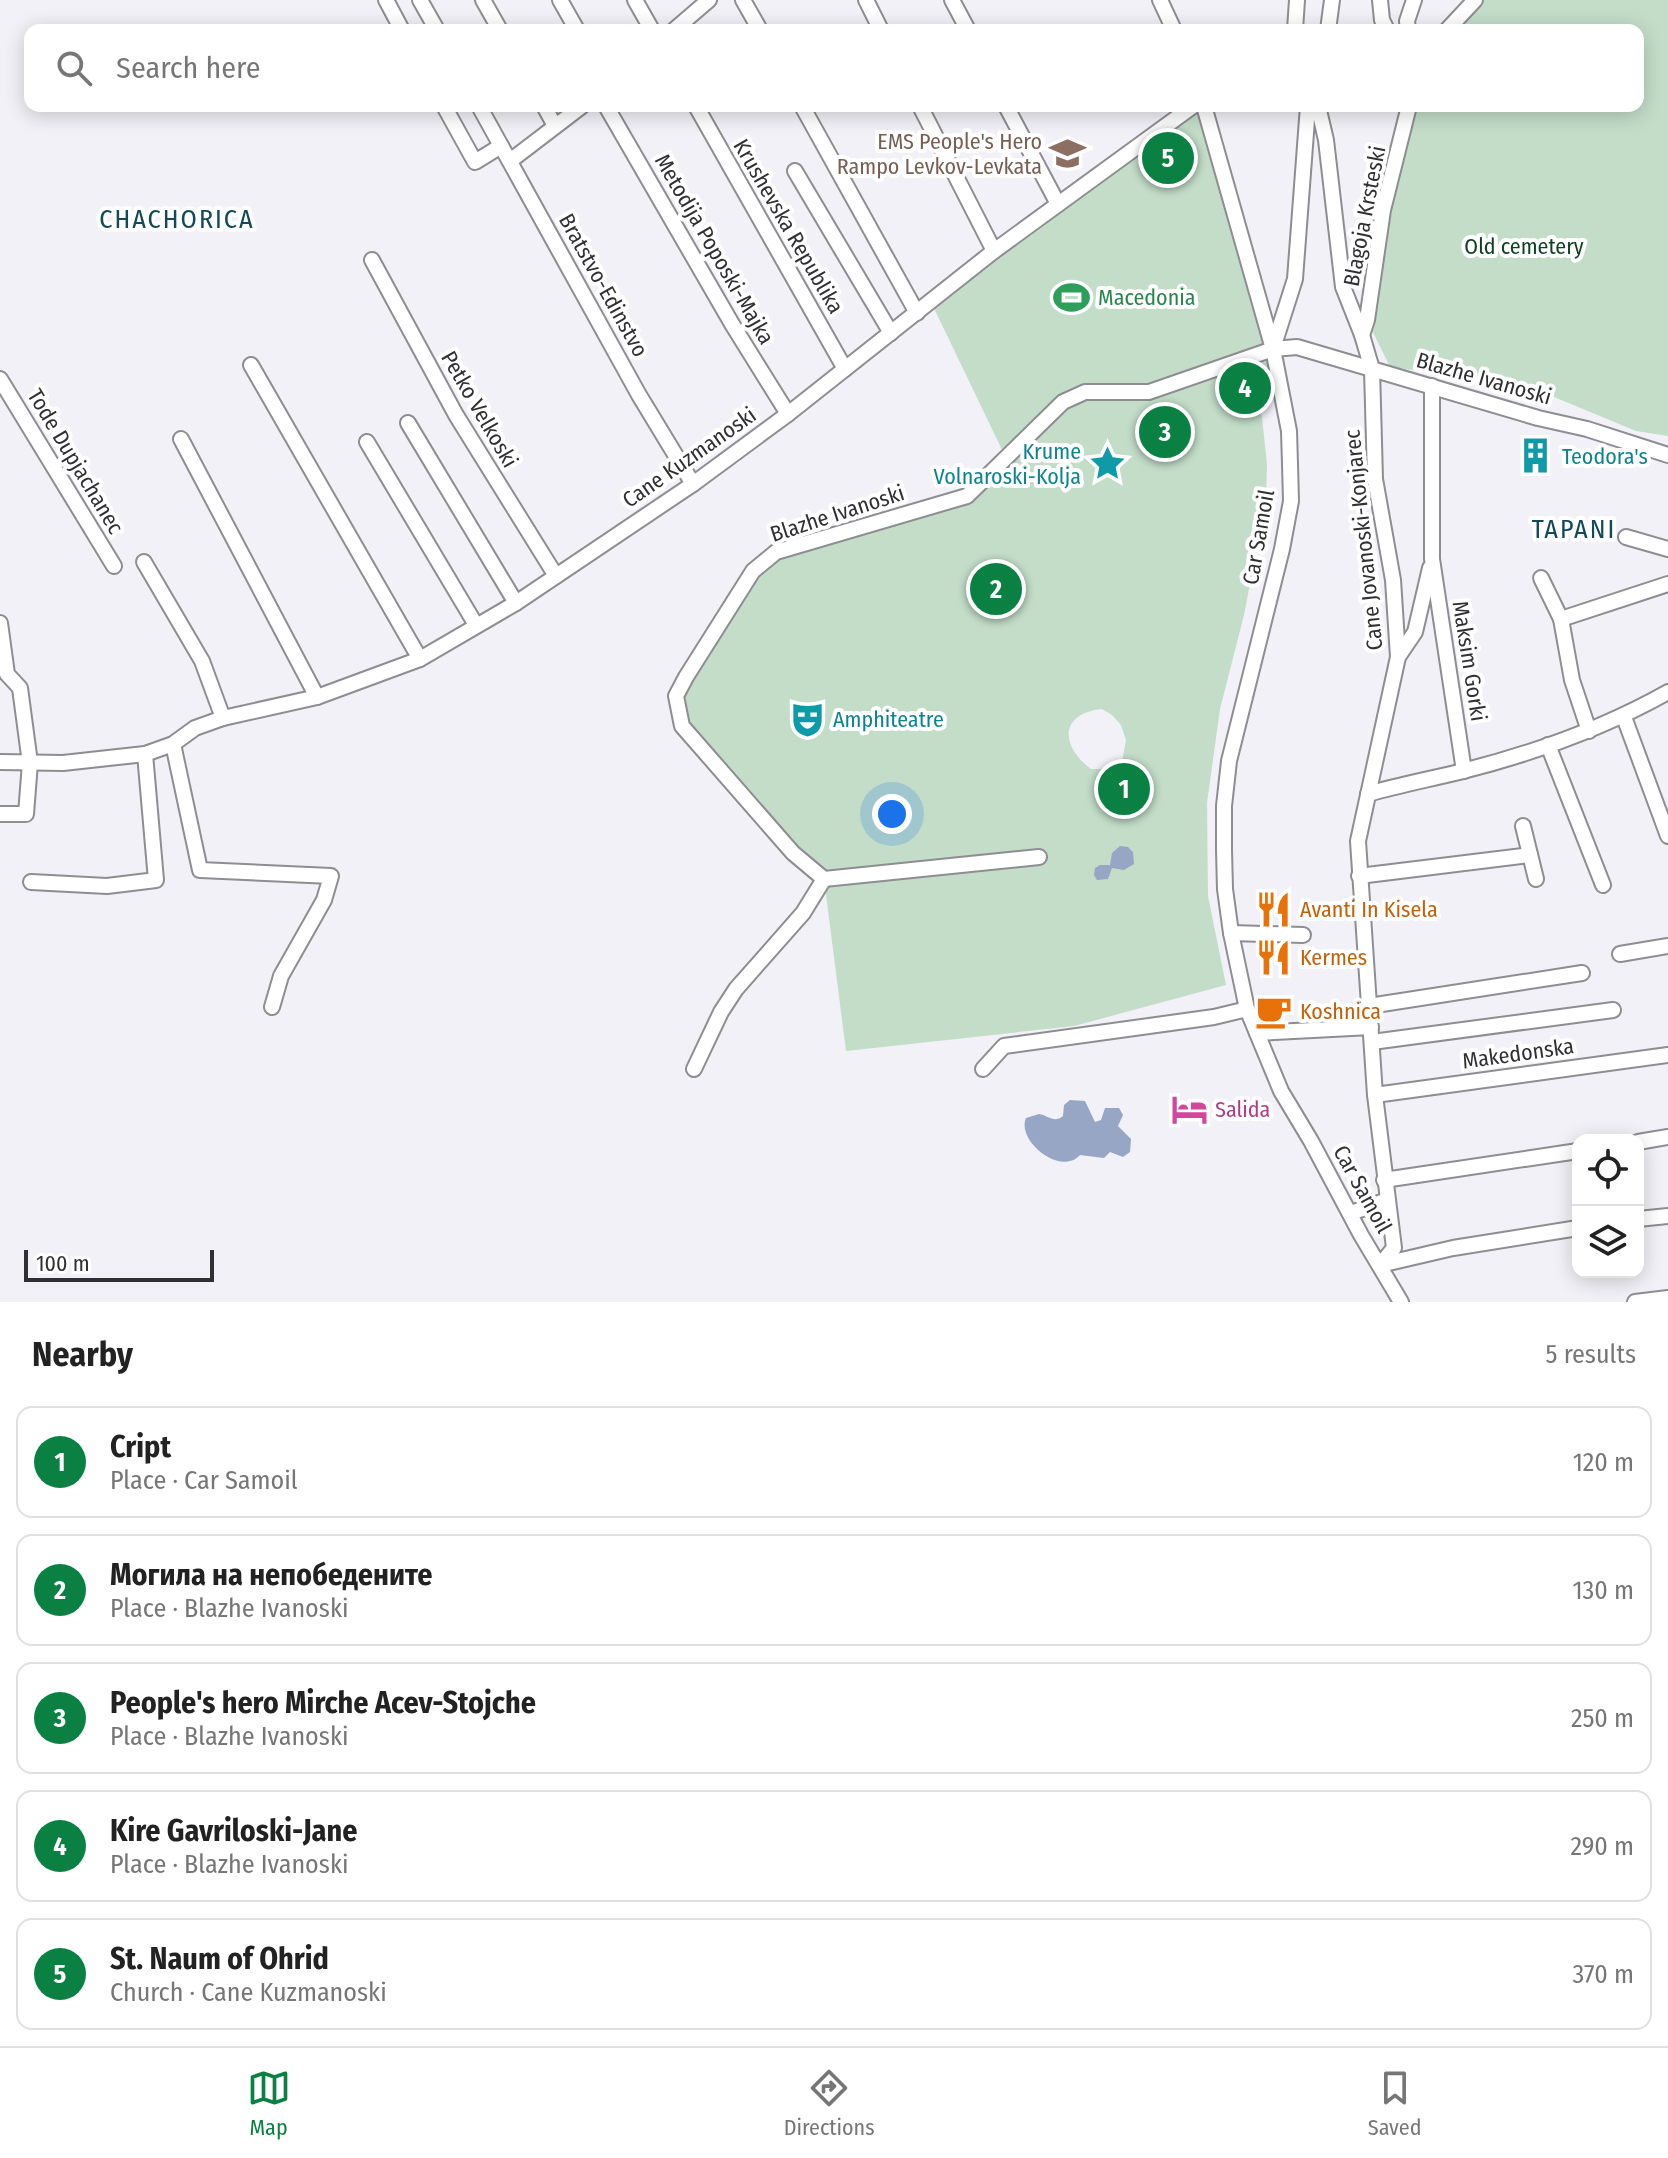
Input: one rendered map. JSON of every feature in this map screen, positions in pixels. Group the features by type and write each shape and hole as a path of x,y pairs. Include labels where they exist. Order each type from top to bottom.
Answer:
{"street":[{"path":"386,0 399,24"},
{"path":"420,0 434,24"},
{"path":"483,0 497,24"},
{"path":"560,0 574,24"},
{"path":"635,0 649,24"},
{"path":"681,24 709,0"},
{"path":"743,0 757,24"},
{"path":"866,0 878,24"},
{"path":"952,0 965,24"},
{"path":"1160,0 1171,24"},
{"path":"1295,24 1297,0"},
{"path":"1329,24 1332,0"},
{"path":"1380,0 1384,24"},
{"path":"1407,24 1414,0"},
{"path":"1453,24 1475,0"},
{"path":"447,112 475,162 501,146"},
{"name":"Bratstvo-Edinstvo","path":"482,112 639,395 693,484"},
{"path":"547,112 555,126"},
{"path":"510,161 574,112"},
{"name":"Metodija Poposki-Majka","path":"609,112 732,324 788,414"},
{"name":"Krushevska Republika","path":"699,112 845,369"},
{"path":"805,112 917,313"},
{"path":"923,112 994,251"},
{"path":"1009,112 1058,204"},
{"name":"Cane Kuzmanoski","path":"0,762 63,763 145,754 173,744 195,728 223,718 317,697 420,659 516,603 693,484 788,414 994,251 1185,112"},
{"name":"Car Samoil","path":"1206,112 1273,349 1289,431 1291,501 1229,761 1224,806 1224,850 1231,933 1247,1009 1281,1091 1401,1302"},
{"path":"1273,349 1295,279 1308,112"},
{"name":"Cane Jovanoski-Konjarec","path":"1319,112 1326,140 1343,287 1372,369 1375,479 1393,580 1398,657 1358,841 1375,1095 1394,1248 1380,1265"},
{"name":"Blagoja Krsteski","path":"1362,335 1367,320 1383,210 1408,112"},
{"path":"795,171 891,333"},
{"name":"Petko Velkoski","path":"372,260 456,415 556,576"},
{"name":"Blazhe Ivanoski","path":"824,879 793,853 682,726 676,696 753,571 776,552 967,496 1063,402 1085,392 1149,392 1273,349 1297,347 1668,455"},
{"path":"251,365 420,659"},
{"name":"Tode Dupjachanec","path":"0,379 114,566"},
{"name":"Maksim Gorki","path":"1432,386 1432,559 1464,771"},
{"path":"408,423 516,603"},
{"path":"181,439 317,697"},
{"path":"367,442 476,625"},
{"path":"1626,537 1668,549"},
{"name":"Maksim Gorki","path":"1398,657 1415,632 1432,559"},
{"path":"144,562 202,661 223,718"},
{"path":"1541,578 1561,619 1572,680 1589,731"},
{"path":"1561,619 1668,584"},
{"path":"0,623 7,674 20,688 30,763 26,814 0,814"},
{"path":"1368,794 1464,771 1548,745 1624,717 1668,692"},
{"path":"1624,717 1668,836"},
{"path":"173,744 200,870 331,876 324,900 281,976 272,1007"},
{"path":"1548,745 1603,885"},
{"path":"31,882 107,886 156,880 145,754"},
{"path":"1523,826 1536,879"},
{"path":"1359,876 1530,855"},
{"path":"694,1069 721,1012 736,989 803,913 824,879 1039,857"},
{"path":"1231,933 1303,935"},
{"path":"1620,954 1668,946"},
{"path":"1369,1006 1582,973"},
{"path":"983,1069 1004,1046 1201,1019 1247,1009"},
{"path":"1257,1033 1371,1034 1613,1010"},
{"name":"Makedonska","path":"1375,1095 1668,1055"},
{"path":"1644,1141 1668,1137"},
{"path":"1384,1180 1572,1152"},
{"path":"1351,1213 1387,1200"},
{"path":"1644,1218 1668,1216"},
{"path":"1380,1265 1453,1248 1572,1229"},
{"path":"1635,1302 1668,1298"}],"green space":[{"name":"Old cemetery","path":"1475,0 1668,0 1668,436 1636,431 1542,392 1475,378 1390,367 1367,320 1408,112 1644,112 1644,24 1453,24"},
{"path":"1196,112 1206,112 1273,349 1259,390 1267,464 1266,500 1244,615 1220,709 1207,803 1208,896 1226,985 1074,1026 846,1051 824,879 677,710 686,677 732,607 776,552 967,496 1005,456 931,302","holes":["1102,709 1121,725 1126,740 1122,762 1128,780 1137,787 1134,793 1123,792 1123,782 1110,769 1091,769 1070,742 1071,724 1088,712"]}],"water":[{"path":"1120,846 1128,847 1133,852 1134,864 1124,870 1112,868 1108,879 1097,880 1095,868 1110,865 1112,853"},
{"path":"1070,1100 1085,1101 1095,1122 1101,1120 1105,1108 1119,1108 1123,1115 1118,1126 1131,1139 1130,1152 1123,1157 1110,1152 1104,1158 1080,1155 1072,1161 1062,1162 1042,1153 1027,1136 1026,1118 1039,1114 1060,1118 1064,1105"}],"place":[{"name":"EMS People's Hero Rampo Levkov-Levkata","path":"1068,154"},
{"name":"St. Naum of Ohrid","path":"1168,158"},
{"name":"Macedonia","path":"1072,297"},
{"name":"Kire Gavriloski-Jane","path":"1245,388"},
{"name":"People's hero Mirche Acev-Stojche","path":"1165,432"},
{"name":"Teodora's","path":"1536,456"},
{"name":"Krume Volnaroski-Kolja","path":"1107,464"},
{"name":"Могила на непобедените","path":"996,589"},
{"name":"Amphiteatre","path":"807,719"},
{"name":"Cript","path":"1124,789"},
{"name":"Avanti In Kisela","path":"1274,909"},
{"name":"Kermes","path":"1274,957"},
{"name":"Koshnica","path":"1274,1011"},
{"name":"Salida","path":"1189,1109"}],"district":[{"name":"CHACHORICA","path":"177,219"},
{"name":"TAPANI","path":"1574,529"}]}
